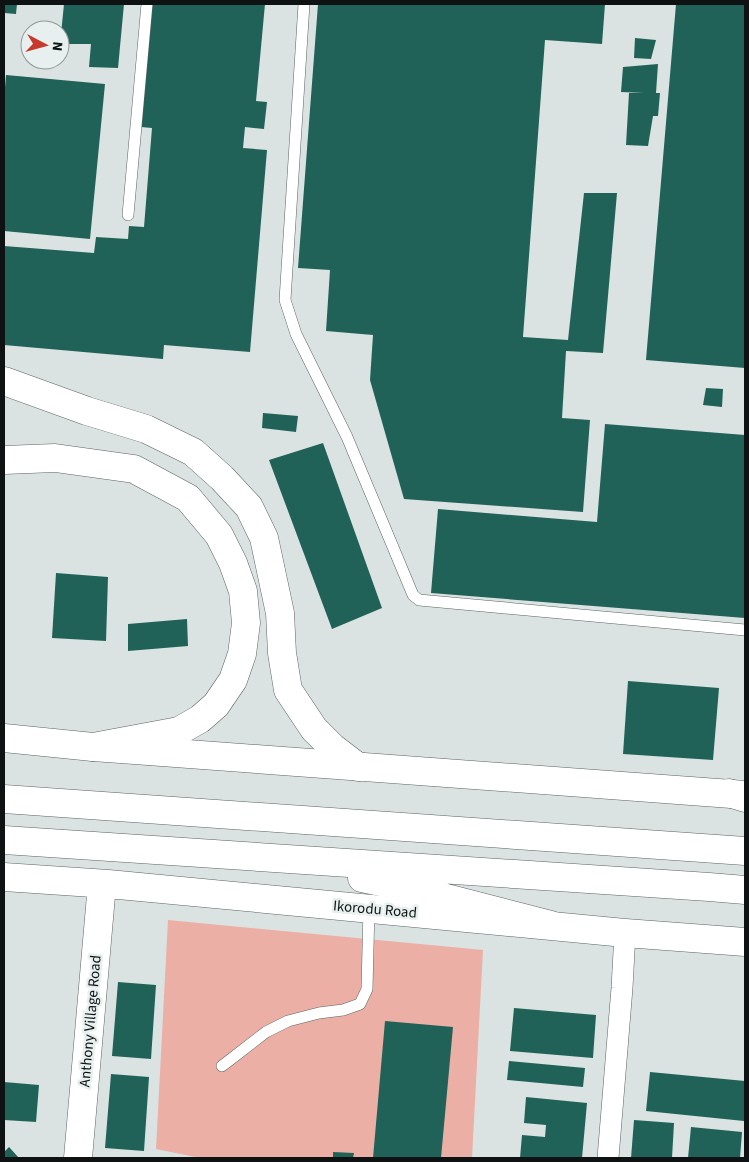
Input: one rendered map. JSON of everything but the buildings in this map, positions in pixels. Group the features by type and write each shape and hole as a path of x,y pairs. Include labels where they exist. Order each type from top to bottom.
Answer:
{"main road":[{"path":"4,382 146,429 193,452 222,478 249,507 264,538 280,613 282,653 288,690 314,729 332,747 358,766"},
{"path":"4,460 55,458 134,469 188,498 218,535 233,564 243,591 246,623 242,654 233,680 216,705 200,719 179,731 94,747"},
{"path":"4,738 94,747 740,795"},
{"path":"4,799 745,851"},
{"path":"4,840 745,890"},
{"path":"275,859 400,886 551,925"},
{"name":"Ikorodu Road","path":"4,877 102,884 625,933 745,942"},
{"name":"Anthony Village Road","path":"78,1158 102,884"}],"street":[{"path":"608,1158 625,933"}],"lane":[{"path":"128,215 147,4"},
{"path":"304,4 285,300 296,334 347,437 413,595 419,600 745,630"},
{"path":"222,1066 266,1032 288,1021 319,1013 343,1010 360,1004 367,989 369,908"}],"shaded area":[{"path":"168,920 483,950 472,1158 200,1158 156,1149"}]}
